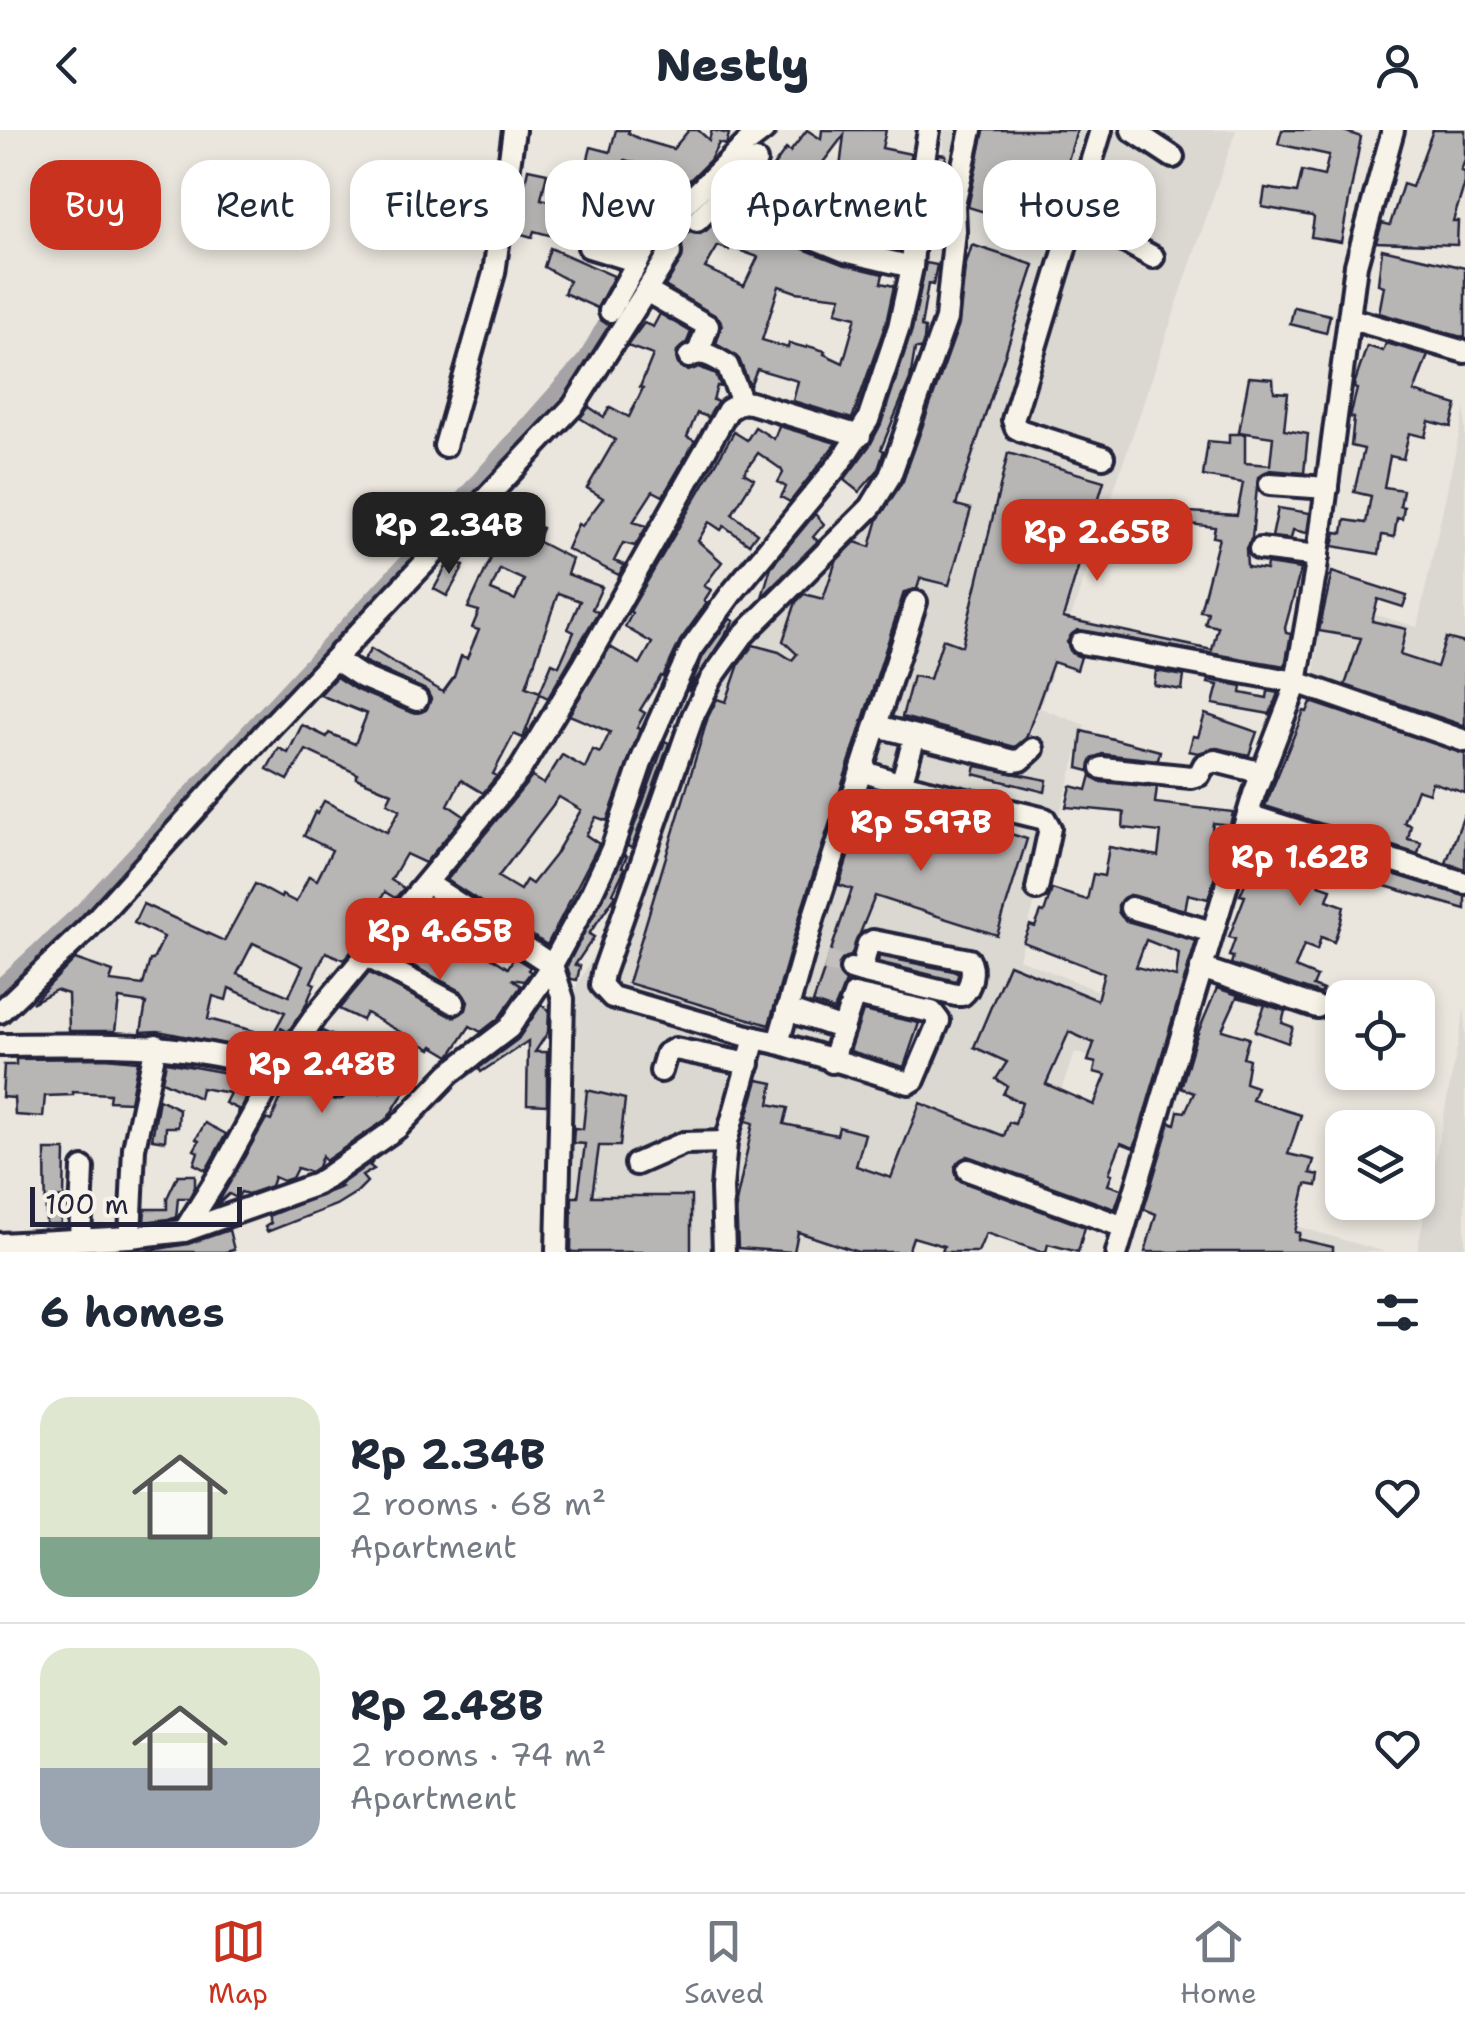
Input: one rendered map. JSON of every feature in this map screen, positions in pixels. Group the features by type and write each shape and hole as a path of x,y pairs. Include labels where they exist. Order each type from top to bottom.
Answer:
{"street":[{"path":"445,446 494,273 514,130"},
{"path":"741,160 764,130"},
{"path":"924,160 929,130"},
{"path":"832,1062 854,995 932,1012 939,1020 914,1080 909,1083 832,1062 778,1043 612,997 601,985 602,973 694,716 712,678 743,635 871,506 890,476 946,319 954,206 971,130"},
{"path":"1092,160 1101,130"},
{"path":"1132,130 1173,157"},
{"path":"1117,1252 1248,815 1296,682 1318,556 1356,266 1393,130"},
{"path":"691,213 711,195"},
{"path":"697,221 711,200"},
{"path":"599,250 638,262"},
{"path":"610,311 638,262 650,250"},
{"path":"0,1012 88,928 270,727 574,405 670,253 667,250"},
{"path":"842,250 912,267"},
{"path":"0,1244 130,1238 184,1231 317,1184 398,1128 450,1073 509,1028 552,964 612,849 643,756 691,649 860,436 886,375 913,250"},
{"path":"1064,250 1013,420 1022,431 1103,457"},
{"path":"1141,250 1152,256"},
{"path":"646,290 708,326 692,356 727,365 742,402"},
{"path":"1351,319 1465,352"},
{"path":"184,1231 282,1064 316,1015 520,770 584,666 728,410 742,402 860,436"},
{"path":"1270,484 1327,488"},
{"path":"1260,549 1318,556"},
{"path":"778,1043 916,602"},
{"path":"1081,643 1296,682 1465,741"},
{"path":"336,660 417,700"},
{"path":"876,726 1014,761 1021,760 1032,749"},
{"path":"901,784 914,736"},
{"path":"1102,768 1190,777 1200,775 1204,765 1216,761 1262,773"},
{"path":"862,771 1045,819 1050,828 1037,889"},
{"path":"1248,815 1465,883"},
{"path":"428,883 552,964 563,999 557,1252"},
{"path":"1131,908 1212,932"},
{"path":"873,941 970,960 973,970 962,995 856,970 873,941"},
{"path":"804,953 826,962"},
{"path":"364,955 454,1003"},
{"path":"1201,968 1318,1007"},
{"path":"787,1010 843,1029"},
{"path":"724,1252 722,1188 726,1142 755,1038"},
{"path":"130,1238 134,1148 156,1045"},
{"path":"0,1046 156,1045 282,1064 336,1088"},
{"path":"661,1070 666,1054 674,1049 750,1064"},
{"path":"636,1164 684,1143 726,1142"},
{"path":"80,1239 83,1168"},
{"path":"968,1170 1124,1227"}],"shaded area":[{"path":"944,130 1236,130 1040,708 1085,725 1019,959 1143,1009 1121,1069 1075,1052 1019,1203 938,1173 910,1252 566,1252 573,992 625,900 677,720 715,656 813,572 884,472 938,326 940,250 963,250 963,160 943,160"},
{"path":"1465,407 1465,745 1313,689 1322,599 1417,627"},
{"path":"1465,1007 1465,1252 1417,1252 1423,1220 1435,1220 1435,1160"},
{"path":"1279,1221 1385,1252 1272,1252"}],"building":[{"path":"616,130 629,130 642,140 673,149 689,130 698,130 709,140 712,130 729,134 726,145 719,143 710,160 691,179 691,160 588,160 591,147 610,152"},
{"path":"807,130 821,139 822,130 886,130 882,148 911,154 910,160 841,160 844,135 825,160 778,160 786,149 790,152"},
{"path":"984,130 1077,130 1068,160 983,160 983,212 968,207"},
{"path":"1282,130 1341,130 1361,137 1341,242 1311,237 1312,216 1262,207 1265,188 1297,193 1302,171 1324,176 1329,155 1278,144"},
{"path":"1433,130 1465,130 1461,171 1465,172 1465,183 1453,221 1458,221 1457,245 1376,242 1382,223 1390,225 1403,184 1412,187"},
{"path":"528,169 545,173 541,199 545,200 545,234 534,231 532,237 525,235"},
{"path":"711,226 711,250 716,250 705,268 744,286 758,257 738,250 806,250 883,274 881,283 894,286 886,323 852,419 793,401 798,381 757,369 750,386 739,359 716,344 722,325 719,318 665,286 682,259 682,250 691,250 691,232 700,234","holes":["779,286 841,297 836,312 856,317 843,363 808,346 789,343 788,348 762,340"]},
{"path":"972,245 1034,265 956,505 971,509 949,585 920,578 917,589 904,592 801,912 769,1025 628,983 708,717 717,699 726,702 739,664 753,645 792,660 797,654 783,641 796,602 804,594 823,599 836,561 855,542 870,547 878,519 903,481 959,324 965,267"},
{"path":"1382,249 1465,268 1465,338 1379,313 1384,286 1378,284"},
{"path":"549,250 555,250 614,276 597,308 564,293 569,281 544,267"},
{"path":"926,263 937,265 933,285 928,284 921,327 925,328 924,340 921,349 915,349 910,379 881,449 884,451 878,470 859,492 844,480 881,424 912,330"},
{"path":"1294,307 1330,315 1326,333 1290,324"},
{"path":"660,314 691,332 677,351 678,364 688,371 699,367 716,374 721,387 717,386 713,400 718,402 708,417 697,413 687,437 695,441 663,496 653,491 633,522 647,526 635,546 623,543 614,561 624,565 619,575 567,549 578,524 582,526 603,498 587,488 615,440 580,418 589,407 604,417 610,407 629,417 653,355 627,346 644,323 653,327"},
{"path":"1386,343 1428,355 1414,392 1457,405 1451,427 1429,421 1425,437 1409,433 1403,459 1390,456 1384,487 1403,490 1400,506 1404,507 1402,519 1397,518 1394,537 1382,535 1379,554 1333,546 1336,532 1343,533 1345,520 1366,523 1371,496 1354,492 1364,449 1351,446 1354,418 1350,417 1355,382 1367,346 1383,351"},
{"path":"1249,377 1273,379 1274,392 1288,393 1284,430 1308,434 1304,473 1270,470 1258,477 1252,538 1246,548 1247,567 1266,570 1267,564 1301,569 1285,628 1291,634 1285,666 1077,630 1067,642 1071,653 1081,657 1077,670 1053,662 1026,738 1015,747 902,717 913,676 930,679 943,639 962,646 1008,453 1104,481 1063,618 1212,650 1218,627 1205,624 1208,612 1200,611 1219,538 1213,537 1215,527 1189,524 1190,512 1237,515 1243,483 1203,476 1208,441 1229,443 1229,434 1245,434 1245,463 1270,465 1273,437 1239,432"},
{"path":"779,426 836,443 790,502 781,497 786,487 778,482 781,469 758,453 744,473 754,479 732,514 757,533 749,544 724,526 721,530 709,522 698,541 722,562 704,586 711,590 704,601 707,603 640,710 645,713 607,821 596,817 586,835 599,844 547,945 447,880 532,777 544,784 562,755 585,768 593,750 600,753 610,732 569,715 610,647 640,664 652,643 625,627 630,611 734,432 747,440 755,427 774,439","holes":["559,797 581,810 555,855 532,884 526,880 520,890 498,877"]},
{"path":"1278,508 1310,513 1307,533 1293,530 1291,539 1272,537"},
{"path":"815,514 824,524 813,537 818,541 762,597 771,567"},
{"path":"510,517 542,528 537,541 572,559 567,574 602,587 592,609 598,612 548,698 540,694 523,738 514,734 493,774 497,776 483,793 461,780 448,805 464,816 425,863 406,854 391,880 404,888 395,898 385,892 370,918 376,921 344,960 326,952 311,982 315,984 304,1009 288,1032 281,1028 278,1046 271,1055 263,1052 285,1012 229,988 226,1000 213,996 208,1019 254,1031 250,1049 158,1031 141,1032 146,1003 119,999 115,1031 69,1031 68,994 56,990 32,1003 75,959 113,972 110,981 143,985 150,960 164,937 134,923 143,904 224,941 255,884 296,902 309,876 317,880 332,850 304,836 324,801 387,832 400,810 387,803 392,793 356,778 358,774 306,750 288,780 267,769 279,748 288,753 302,725 355,744 367,714 320,695 336,677 356,690 412,713 426,710 431,699 427,691 363,661 371,649 443,692 454,677 461,656 467,658 479,630 472,628 479,611 468,608","holes":["500,569 524,580 515,600 491,590","558,593 580,601 568,629 574,632 559,666 552,663 540,692 526,687","253,943 303,966 289,996 237,974"]},
{"path":"451,558 464,566 447,596 434,589"},
{"path":"1332,572 1407,596 1403,607 1378,599 1372,621 1406,629 1400,655 1437,667 1446,638 1465,643 1465,726 1345,685 1361,638 1319,631"},
{"path":"730,619 734,621 688,692 703,656"},
{"path":"1156,671 1184,676 1182,690 1154,685"},
{"path":"1209,680 1242,686 1241,693 1267,698 1268,691 1278,693 1270,714 1213,704 1218,685 1208,683"},
{"path":"1311,702 1465,754 1465,793 1432,782 1429,793 1417,789 1404,823 1411,825 1408,839 1421,842 1418,854 1265,806"},
{"path":"1205,714 1257,732 1249,755 1217,748 1189,751"},
{"path":"1082,731 1160,751 1158,760 1102,754 1092,759 1089,771 1078,768"},
{"path":"665,741 669,743 632,848 627,846"},
{"path":"976,766 1047,780 1045,792 974,774"},
{"path":"1091,775 1101,782 1157,787 1155,803 1233,812 1230,825 1213,823 1210,846 1223,850 1208,899 1188,894 1185,910 1129,895 1118,905 1118,912 1126,921 1196,941 1134,1148 1121,1143 1109,1173 1112,1174 1108,1185 1122,1189 1115,1209 967,1156 955,1166 962,1182 1085,1227 1078,1252 1048,1244 1046,1252 1042,1252 986,1233 978,1252 942,1252 944,1246 913,1237 908,1252 858,1252 798,1232 794,1252 738,1248 736,1203 753,1123 746,1121 758,1080 773,1083 769,1104 788,1108 784,1124 837,1135 839,1127 865,1134 856,1166 891,1178 920,1103 1004,1136 1009,1122 1015,1124 1022,1103 1003,1094 1007,1086 996,1079 1007,1062 974,1047 1009,964 1097,1000 1104,973 1023,942 1030,925 1035,927 1041,912 1044,913 1052,889 1087,900 1093,874 1104,876 1109,847 1158,856 1161,832 1123,828 1121,812 1066,807 1071,786 1087,790","holes":["1146,940 1179,953 1176,977 1136,967","1069,1032 1094,1043 1088,1061 1096,1063 1094,1072 1106,1075 1094,1105 1046,1084"]},
{"path":"869,790 1027,839 997,935 875,896 851,956 838,964 838,973 846,982 834,1010 813,1003 852,889 839,885"},
{"path":"1465,815 1465,869 1446,863"},
{"path":"1266,835 1465,896 1465,909 1347,875 1349,865 1326,858 1319,885 1331,889 1327,900 1344,906 1341,921 1334,942 1321,937 1317,950 1304,945 1295,968 1317,977 1313,986 1323,990 1321,994 1231,964 1233,957 1229,956 1235,939 1229,937 1245,896 1240,895 1249,874 1245,873 1248,861 1258,864"},
{"path":"624,855 625,868 613,893 616,895 589,934 594,937 575,965 580,966 577,980 571,979 567,966"},
{"path":"429,901 477,932 469,943 508,968 514,957 530,967 531,972 524,981 512,979 521,986 499,1018 481,1032 470,1026 450,1056 366,1013 362,1020 339,1009 369,973 448,1015 455,1017 466,1010 468,1002 461,991 387,952"},
{"path":"879,956 958,972 958,976 956,981 878,962"},
{"path":"1217,988 1285,1011 1282,1023 1293,1027 1288,1043 1255,1031 1265,1005 1237,997 1222,1030 1249,1038 1243,1057 1249,1059 1245,1083 1257,1087 1252,1100 1301,1115 1288,1154 1314,1160 1310,1173 1319,1175 1317,1186 1306,1184 1295,1232 1300,1233 1298,1239 1333,1247 1333,1252 1145,1252 1156,1214 1144,1209 1170,1122 1175,1124 1178,1111 1185,1112 1194,1093 1181,1088 1195,1040"},
{"path":"541,1005 549,1010 548,1032 535,1052 547,1052 547,1105 527,1104 528,1041 481,1072 479,1068 518,1039"},
{"path":"863,1011 919,1023 904,1067 850,1051"},
{"path":"322,1031 417,1072 388,1118 325,1161 322,1156 311,1172 297,1168 292,1178 283,1181 274,1177 271,1186 248,1194 241,1192 237,1198 229,1194 217,1205 266,1119 271,1121 290,1076 330,1099 347,1095 350,1086 344,1076 306,1053","holes":["363,1059 391,1073 380,1092 354,1081"]},
{"path":"16,1059 138,1061 130,1102 109,1101 110,1094 73,1092 45,1096 43,1117 15,1115 14,1098 2,1097 4,1065 16,1065"},
{"path":"166,1062 244,1076 240,1092 249,1077 257,1079 237,1115 238,1109 225,1103 230,1093 201,1088 199,1098 162,1081"},
{"path":"587,1090 625,1099 620,1146 599,1146 592,1196 691,1196 691,1252 571,1252 572,1197 578,1197 585,1144 573,1143 574,1128 583,1129"},
{"path":"159,1099 179,1109 178,1127 166,1127 165,1141 152,1139"},
{"path":"205,1123 226,1134 206,1170 194,1164 199,1141 196,1139"},
{"path":"45,1150 65,1150 64,1199 59,1198 61,1224 46,1225"},
{"path":"373,1161 370,1166 374,1169 362,1176 367,1182 357,1192 336,1205 267,1232 265,1227 271,1223 268,1216 341,1187 338,1186"},
{"path":"178,1175 195,1175 195,1187 189,1198 178,1198 176,1218 144,1222 145,1209 167,1209 167,1198"},
{"path":"229,1230 234,1250 139,1252 188,1244"}],"waterway":[{"path":"0,986 81,911 414,553 586,358 616,304"}],"tunnel":[{"path":"826,961 851,969"}]}
